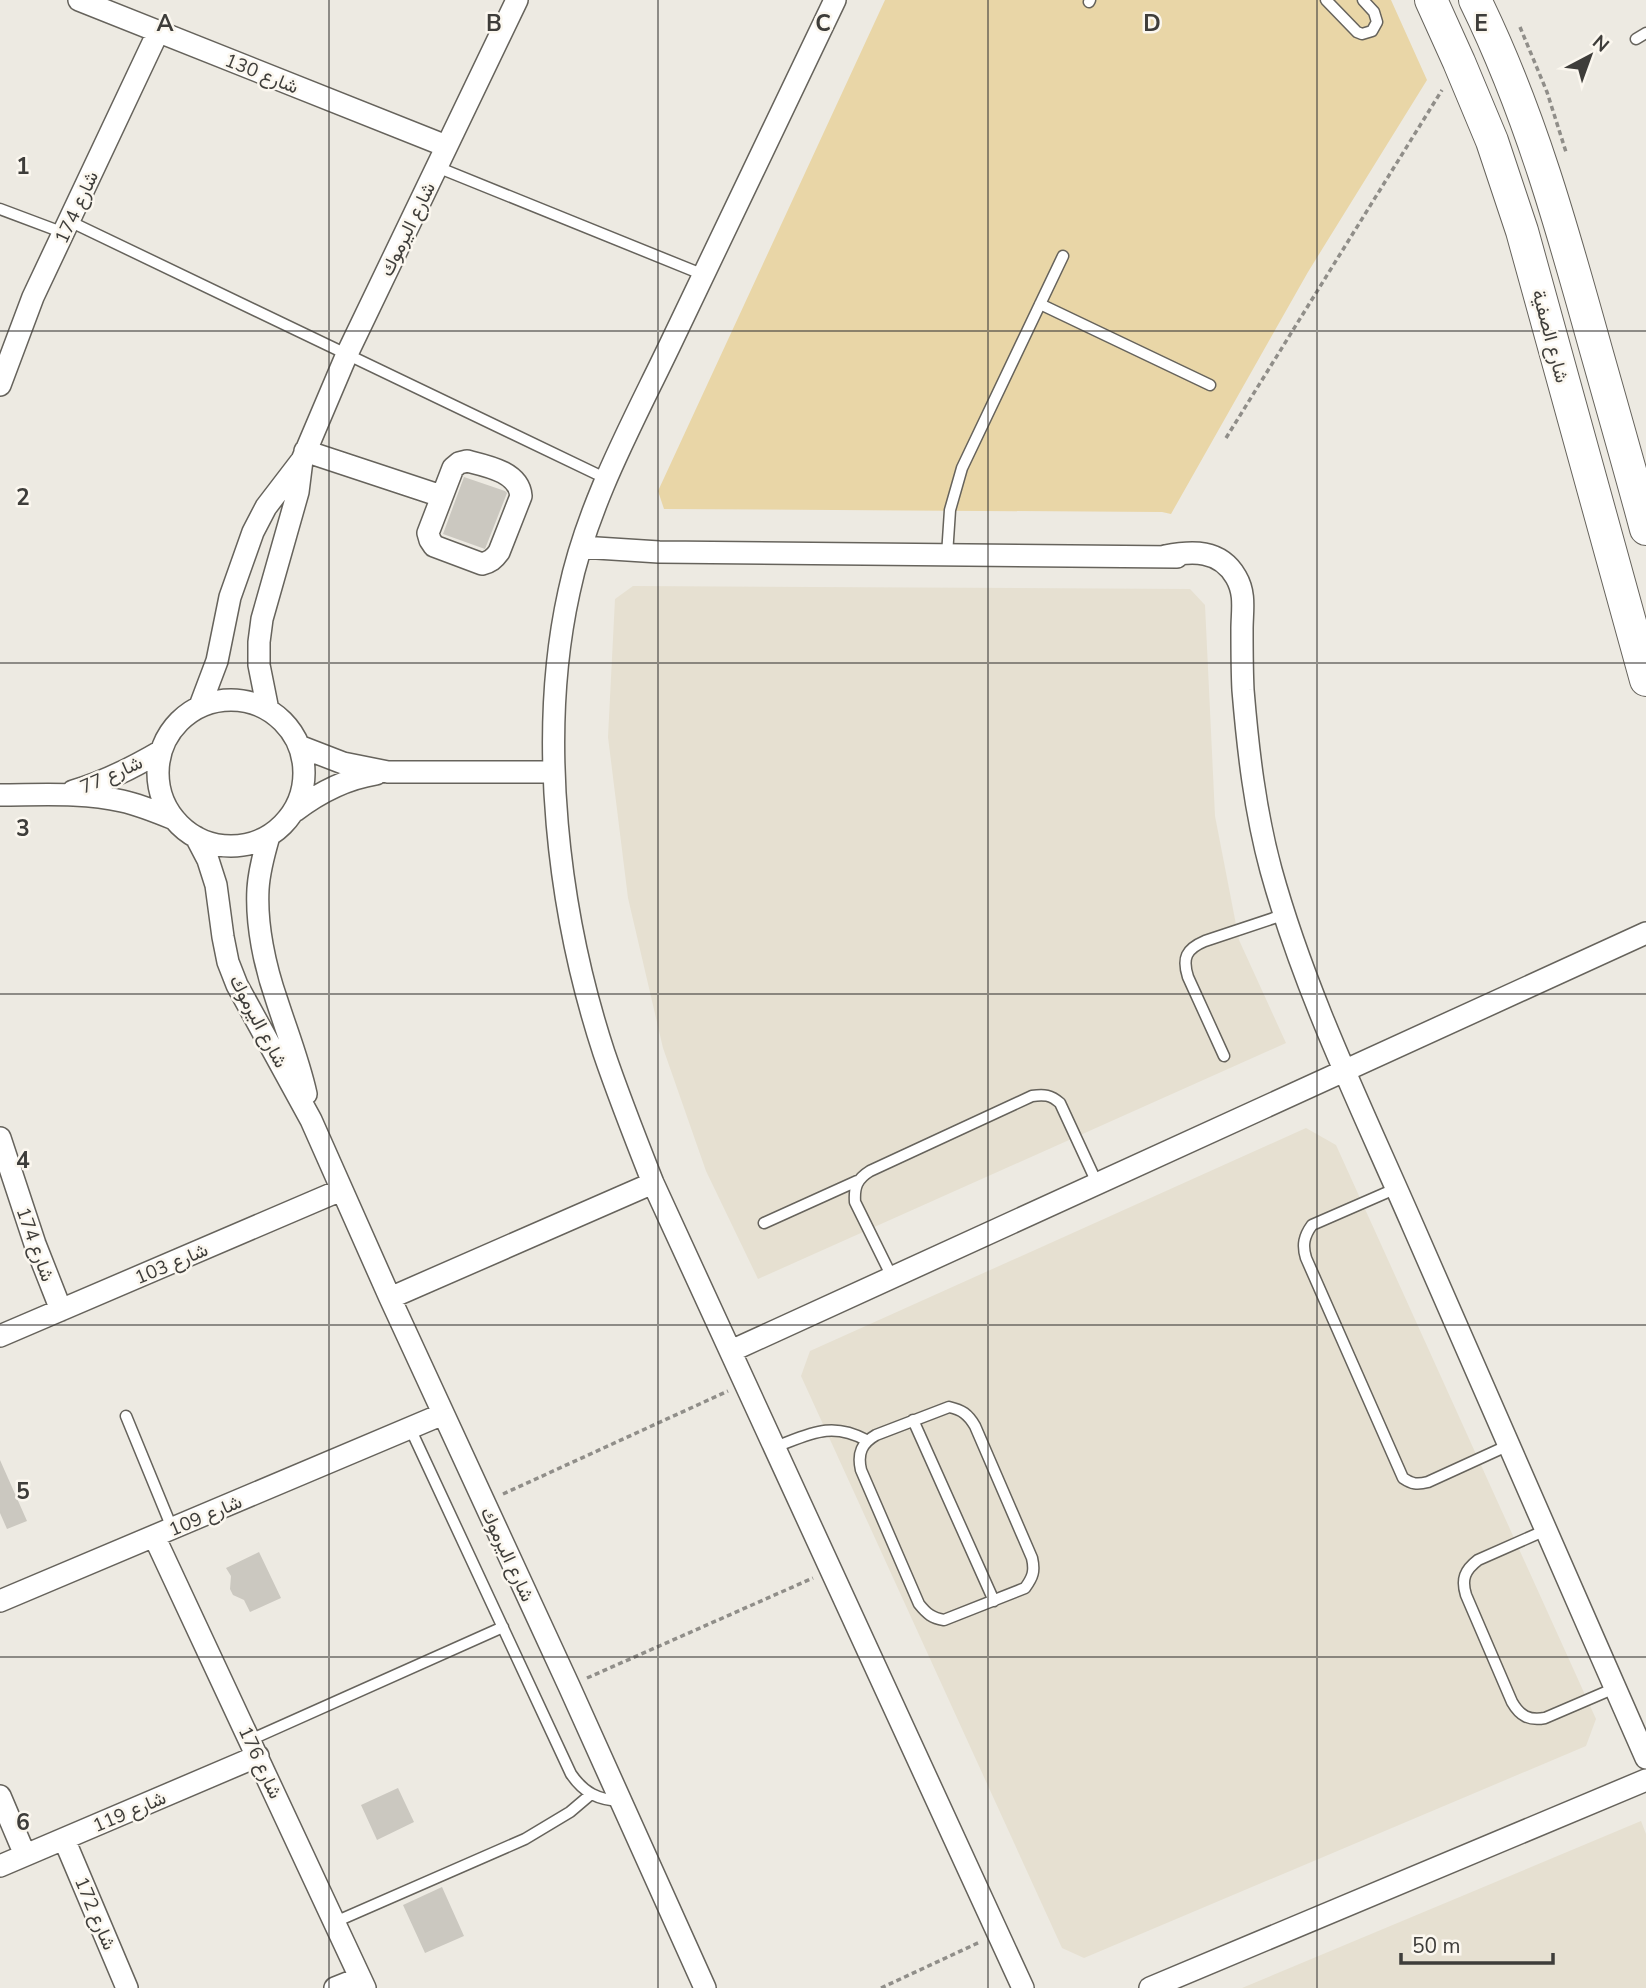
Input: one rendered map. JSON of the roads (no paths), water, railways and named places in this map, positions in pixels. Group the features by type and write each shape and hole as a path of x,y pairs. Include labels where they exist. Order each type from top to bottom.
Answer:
{"main road":[{"name":"شارع الصفية","path":"1431,0 1492,142 1522,231 1646,680"},
{"name":"شارع الصفية","path":"1475,0 1508,73 1553,199 1646,529"}],"street":[{"name":"شارع 130","path":"79,0 446,146"},
{"name":"شارع اليرموك","path":"200,706 217,661 230,597 253,532 266,507 303,455 347,354 517,0"},
{"path":"835,0 607,479 581,547 569,592 555,682 554,772 569,912 584,982 626,1116 653,1182 1023,1988"},
{"name":"شارع 174","path":"0,385 33,297 158,32"},
{"name":"شارع اليرموك","path":"268,710 259,665 262,619 296,499 303,455"},
{"path":"303,455 441,496"},
{"path":"467,461 505,474 517,482 521,496 495,558 482,564 434,547 428,533 441,496 453,468 467,461"},
{"path":"581,547 659,552 947,555 1165,556 1196,552 1209,554 1230,568 1238,579 1244,603 1243,684 1247,743 1268,859 1283,915 1345,1072 1646,1758"},
{"path":"293,812 304,780 299,746 292,732 268,710 235,699 217,701 200,706 183,717 170,732 161,751 158,768 159,787 164,804 184,829 210,843 225,846 248,844 269,836 314,796 337,784 362,776 388,772 554,772"},
{"path":"299,746 343,763 388,772"},
{"name":"شارع 77","path":"61,795 98,784 161,751"},
{"name":"شارع 77","path":"0,795 61,795 120,800 148,807 174,819"},
{"name":"شارع اليرموك","path":"269,836 261,862 259,920 269,972 299,1063 311,1120"},
{"name":"شارع اليرموك","path":"196,837 208,860 216,885 228,962 237,985 311,1120 705,1988"},
{"path":"731,1351 1646,933"},
{"name":"شارع 174","path":"0,1138 35,1244 61,1310"},
{"path":"390,1298 653,1182"},
{"name":"شارع 103","path":"0,1336 341,1190"},
{"name":"شارع 109","path":"0,1601 443,1414"},
{"name":"شارع 176","path":"163,1532 254,1748 362,1983"},
{"name":"شارع 119","path":"0,1866 64,1839 254,1748"},
{"path":"1150,1988 1646,1780"},
{"path":"0,1796 25,1855"},
{"name":"شارع 172","path":"64,1839 127,1988"},
{"path":"335,1988 362,1983"}],"lane":[{"path":"1326,0 1362,34 1372,31 1377,22 1374,12 1363,0"},
{"path":"437,167 704,275"},
{"path":"0,209 67,227 347,354 607,479"},
{"path":"947,555 950,510 962,468 1063,256"},
{"path":"1040,304 1210,385"},
{"path":"1224,1056 1184,966 1187,954 1194,946 1205,941 1283,915"},
{"path":"764,1223 857,1181 870,1171 1032,1096 1042,1094 1060,1103 1097,1183"},
{"path":"857,1181 855,1202 892,1277"},
{"path":"1397,1188 1312,1225 1304,1240 1306,1258 1404,1478 1419,1485 1508,1445"},
{"path":"949,1407 969,1416 1032,1558 1035,1568 1032,1579 1025,1588 944,1620 926,1613 919,1604 861,1470 858,1460 860,1449 866,1440 949,1407"},
{"path":"126,1416 163,1532"},
{"path":"913,1420 993,1601"},
{"path":"410,1428 571,1774 579,1786 590,1795 621,1801"},
{"path":"775,1447 818,1431 830,1430 856,1434 866,1440"},
{"path":"1546,1530 1478,1560 1469,1566 1464,1575 1466,1595 1507,1690 1517,1710 1534,1720 1545,1718 1615,1688"},
{"path":"254,1748 503,1627"},
{"path":"335,1922 526,1839 570,1812 590,1795"}]}
